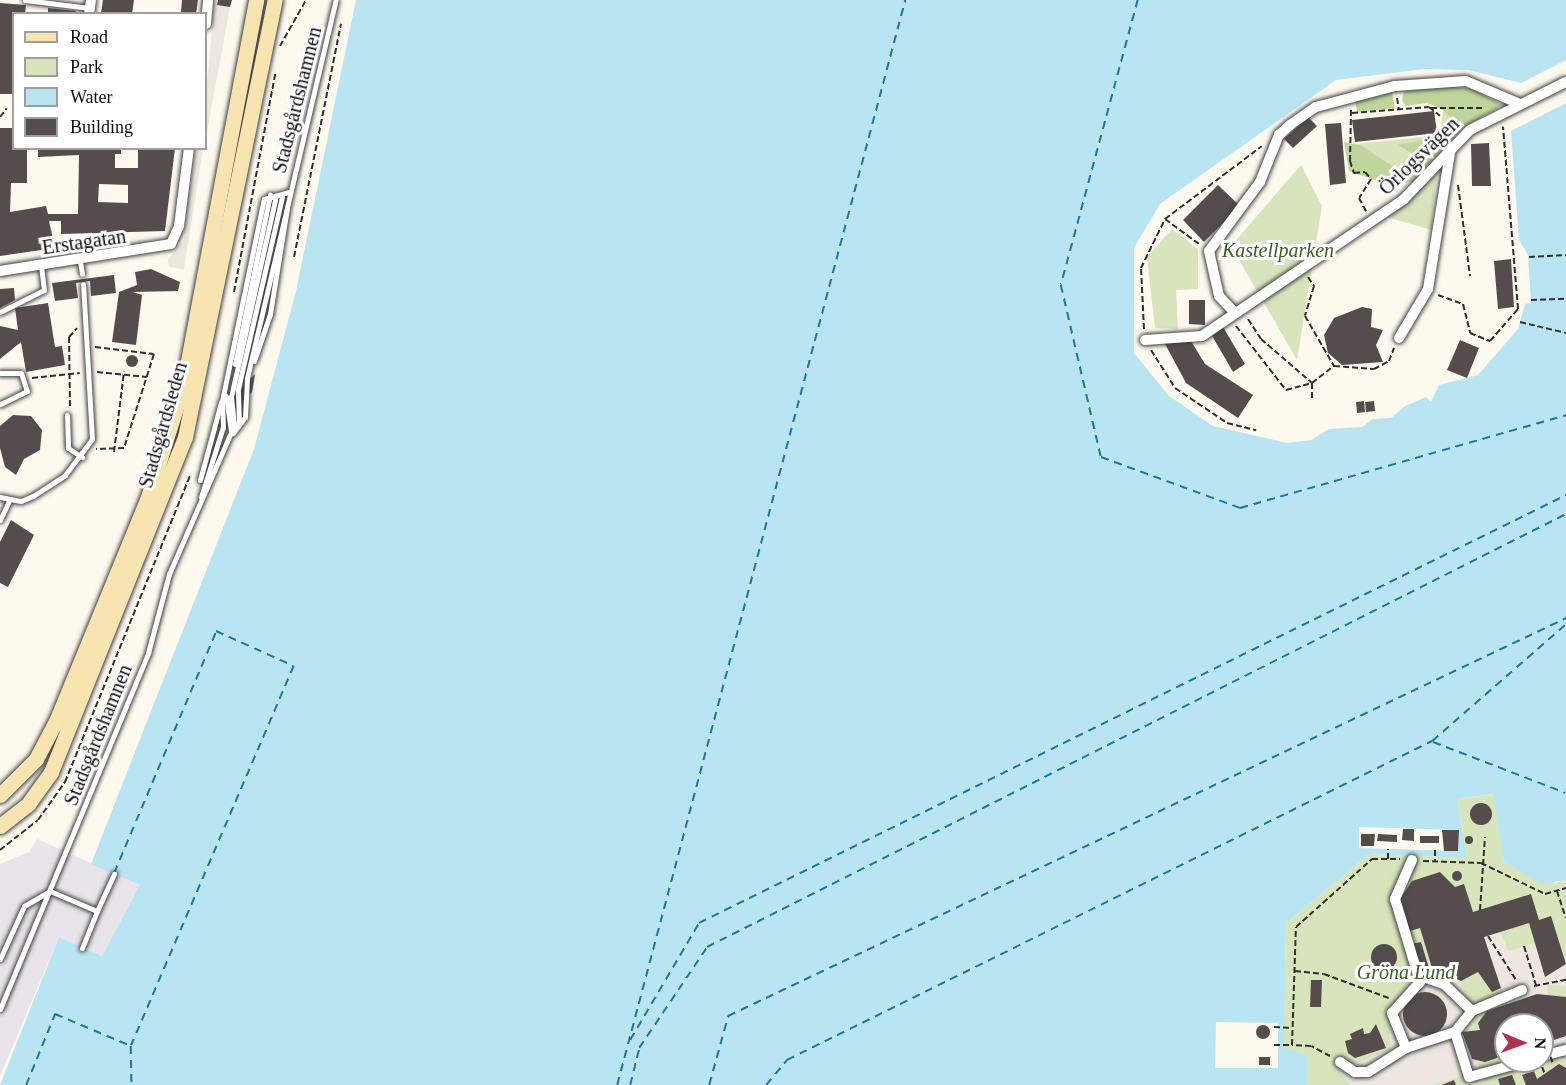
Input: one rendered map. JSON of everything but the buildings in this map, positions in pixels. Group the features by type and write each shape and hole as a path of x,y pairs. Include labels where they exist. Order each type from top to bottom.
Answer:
{"main road":[{"name":"Stadsgårdsleden","path":"0,795 36,759 57,718 147,500 184,382 256,0"},
{"name":"Stadsgårdsleden","path":"0,826 28,804 51,772 185,437 275,0"}],"street":[{"path":"1234,311 1219,296 1209,251 1260,182 1279,135 1316,106 1348,95 1466,81 1521,104"},
{"name":"Örlogsvägen","path":"1145,340 1202,336 1234,311 1374,221 1404,199 1451,146 1502,113 1566,82"},
{"path":"1399,338 1428,289 1451,146"},
{"name":"Erstagatan","path":"0,272 80,261 171,244 179,226 189,150"},
{"path":"1412,860 1395,899 1419,978"},
{"path":"1419,978 1445,985 1472,1011"},
{"path":"1406,1048 1393,1020 1398,1006 1419,978"},
{"path":"1340,1062 1354,1072 1368,1072 1406,1048 1455,1032 1472,1011 1522,990"},
{"path":"1455,1032 1470,1077 1494,1070"}],"lane":[{"path":"25,0 90,7"},
{"name":"Stadsgårdshamnen","path":"238,428 245,417 252,363 336,0"},
{"path":"201,498 200,469 222,401 264,199 290,191"},
{"path":"228,440 238,428 242,408 238,389 276,196"},
{"path":"228,440 236,416 231,397 276,196"},
{"path":"80,261 82,274"},
{"path":"0,312 44,290 41,266"},
{"path":"0,496 9,501 33,496 82,457 88,448 93,430 88,372 90,347 83,284"},
{"path":"0,372 12,371 26,379 22,398 0,404"},
{"path":"200,485 223,427 222,401"},
{"path":"67,415 69,448 82,457"},
{"name":"Stadsgårdshamnen","path":"0,1010 148,653 169,574 228,440"},
{"path":"0,520 9,501"},
{"path":"82,948 114,874"},
{"path":"0,959 24,906 50,891 97,911"}],"path":[{"path":"280,46 306,0"},
{"path":"294,257 344,12"},
{"path":"1348,95 1352,113 1350,161 1354,173 1365,172 1371,179 1359,198 1374,221"},
{"path":"1352,113 1461,105 1502,113 1518,309 1490,341 1470,333 1463,304 1428,289"},
{"path":"1,117 7,108"},
{"path":"1431,108 1440,116"},
{"path":"1256,430 1227,423 1175,388 1145,340 1141,268 1165,219 1214,177 1279,135"},
{"path":"1456,177 1470,276"},
{"path":"1165,219 1209,251"},
{"path":"1529,257 1566,255"},
{"path":"1303,267 1314,286 1305,316 1334,366"},
{"path":"1531,300 1566,298"},
{"path":"1234,311 1261,339 1312,383 1312,399"},
{"path":"1234,311 1286,390 1312,383 1334,366 1383,366 1399,338"},
{"path":"67,415 69,337 87,316"},
{"path":"1520,322 1566,333"},
{"path":"88,448 114,452 124,448 154,354 90,347"},
{"path":"88,372 124,372 147,377"},
{"path":"114,452 124,372"},
{"path":"26,379 79,373"},
{"path":"1480,910 1481,863 1485,837"},
{"path":"1388,849 1388,859"},
{"path":"1435,850 1435,862"},
{"path":"1292,1045 1296,927 1372,860 1481,863 1545,894 1566,888"},
{"path":"1557,891 1566,918"},
{"path":"1488,936 1522,990 1566,980"},
{"path":"1524,946 1536,985"},
{"path":"1295,971 1324,974 1398,1006"},
{"path":"1274,1028 1293,1028"},
{"path":"1274,1045 1311,1046 1340,1062"}],"shaded area":[{"path":"215,0 230,7 207,132 207,83"},
{"path":"196,150 203,150 184,269 169,267 168,259 184,240"},
{"path":"37,839 140,885 102,956 59,937 0,1076 0,864 29,852"},
{"path":"1501,932 1508,951 1535,943 1545,977 1566,964 1566,986 1548,985 1547,995 1507,1005 1484,937"},
{"path":"1432,968 1461,981 1475,1027 1462,1032 1486,1083 1470,1085 1467,1074 1433,1085 1351,1085 1338,1070 1390,1050 1390,1020 1403,1019 1410,1031 1424,1037 1444,1026 1447,1012 1441,998 1429,991 1411,996 1406,986 1411,985 1409,975"},
{"path":"1566,1036 1566,1060 1558,1062 1554,1050 1554,1038"}],"green space":[{"path":"1446,87 1470,88 1502,105 1463,128 1415,181 1391,186 1349,171 1344,142 1360,145 1400,171 1412,154 1398,145 1451,134 1454,122 1443,110 1427,103 1405,106 1402,100 1404,91"},
{"path":"1392,92 1395,108 1357,112 1355,98"},
{"path":"1443,110 1454,122 1451,134 1399,146 1412,154 1400,171 1356,144 1440,135"},
{"name":"Kastellparken","path":"1301,165 1322,206 1297,360 1231,246"},
{"path":"1437,172 1431,230 1387,217"},
{"path":"1172,229 1198,249 1198,289 1176,290 1178,329 1155,328 1147,257"},
{"name":"Gröna Lund","path":"1494,794 1504,862 1555,883 1566,880 1566,1085 1307,1085 1307,1055 1278,1048 1284,1020 1286,923 1370,854 1467,858 1457,799"}],"water":[{"path":"356,0 1566,0 1566,60 1521,83 1468,70 1424,69 1336,80 1160,204 1134,248 1134,353 1169,396 1213,426 1287,443 1311,440 1329,429 1362,427 1373,419 1391,418 1405,406 1426,397 1431,402 1439,385 1478,375 1518,329 1525,304 1531,303 1528,255 1519,240 1511,131 1566,103 1566,880 1543,884 1504,862 1493,794 1457,799 1467,858 1370,854 1286,923 1284,1048 1307,1055 1307,1085 0,1085 59,937 102,956 140,885 91,864 254,449 296,291"}],"pier":[{"path":"1359,827 1459,830 1458,851 1359,848"},
{"path":"1216,1022 1278,1023 1278,1068 1215,1068"}],"ferry route":[{"path":"617,1085 905,0"},
{"path":"1138,0 1061,285 1101,457 1240,508 1566,415"},
{"path":"630,1040 699,923 1566,495"},
{"path":"630,1085 639,1048 707,947 1566,514"},
{"path":"709,1085 728,1016 1566,618"},
{"path":"766,1085 787,1060 1432,741 1566,624"},
{"path":"114,873 216,631 294,666 131,1046"},
{"path":"1433,742 1566,793"},
{"path":"26,1085 55,1014 131,1046 132,1085"}]}
